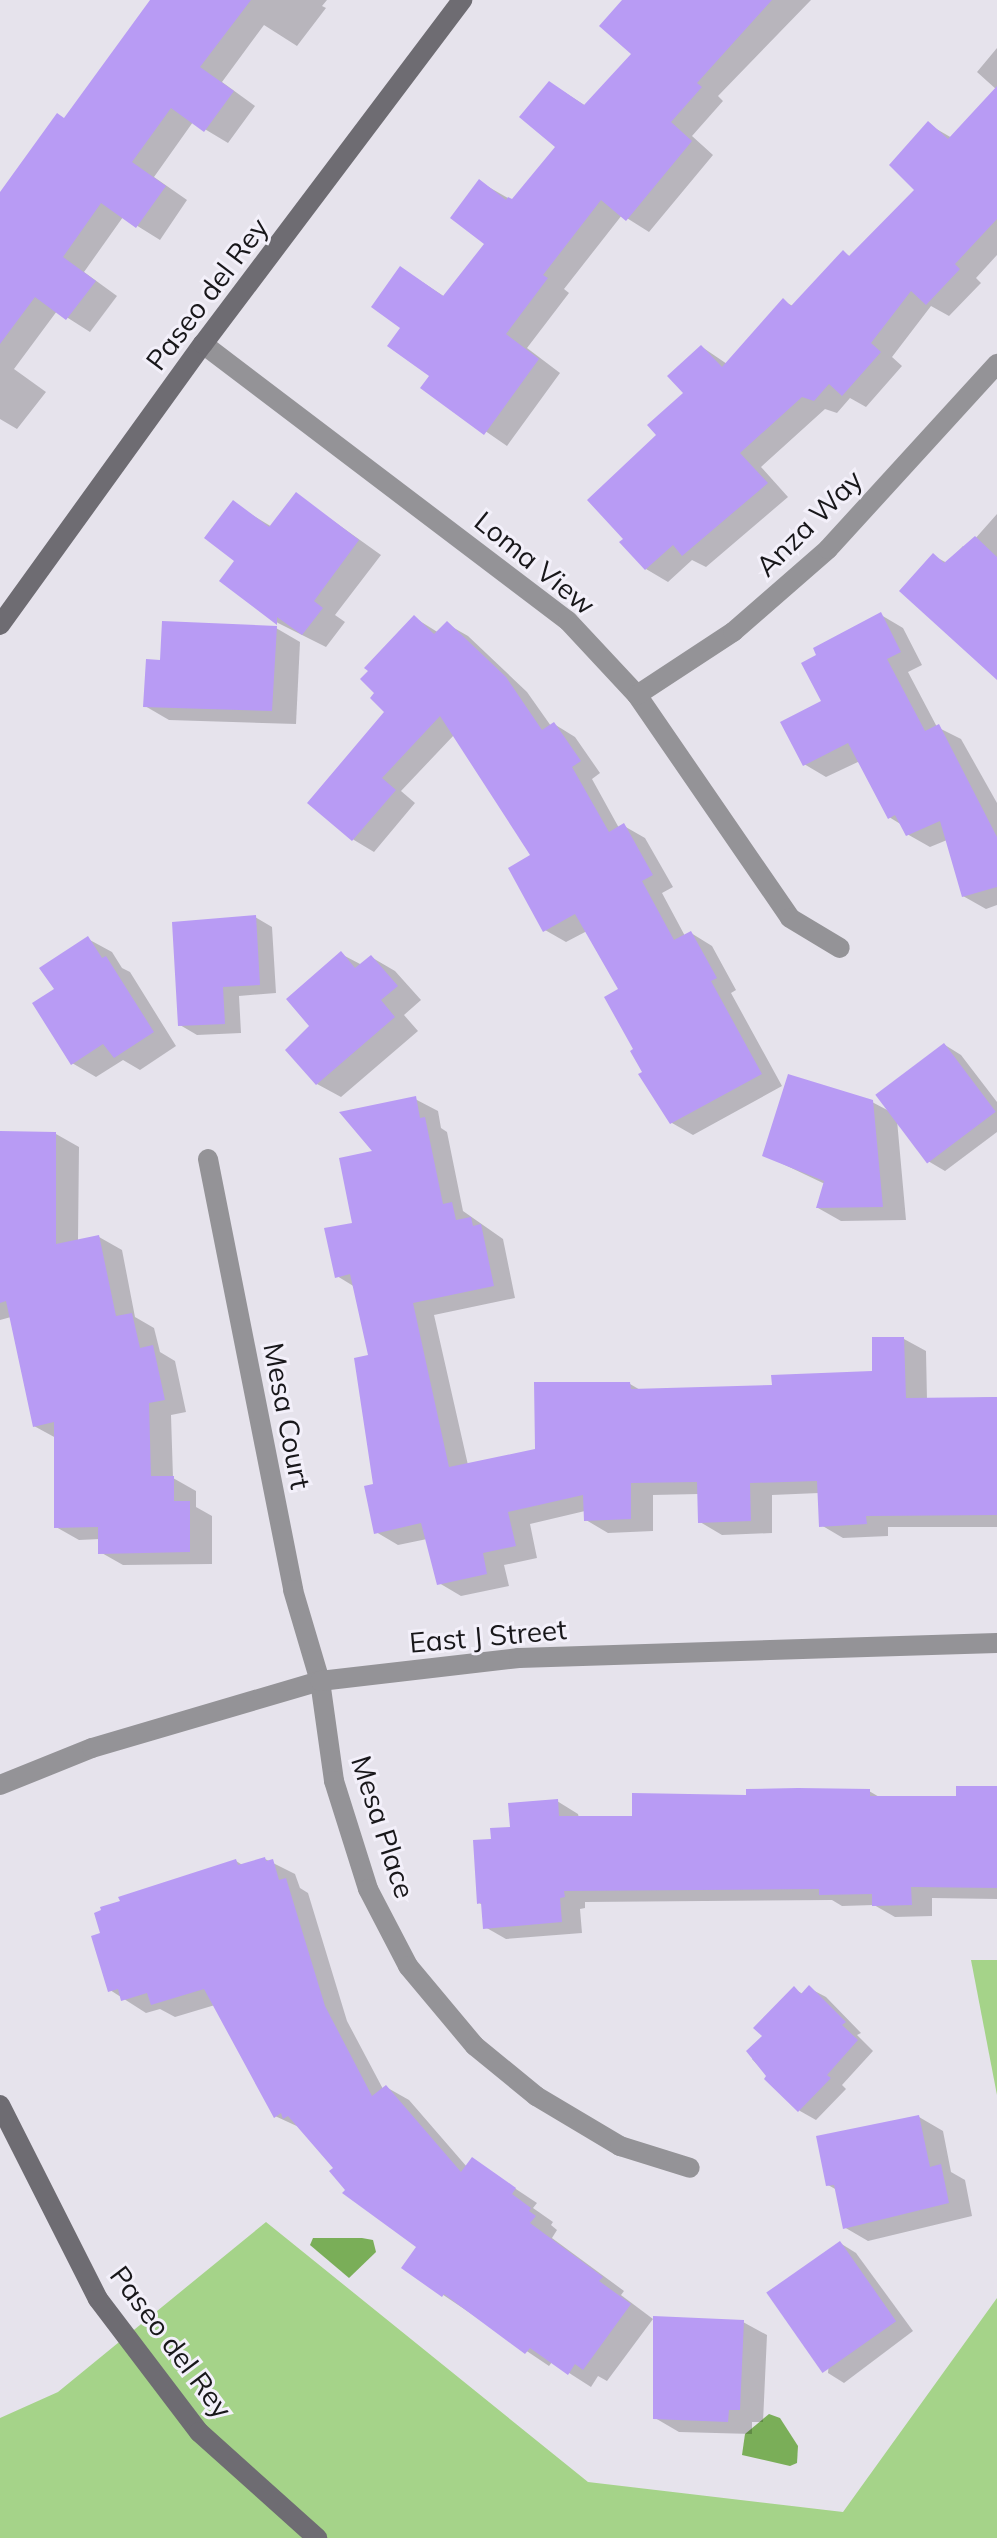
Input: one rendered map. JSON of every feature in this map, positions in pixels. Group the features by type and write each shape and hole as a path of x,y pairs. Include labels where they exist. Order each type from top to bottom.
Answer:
{"main road":[{"name":"Paseo del Rey","path":"0,625 203,344 462,0"},
{"name":"Paseo del Rey","path":"0,2105 98,2299 199,2432 317,2538"}],"street":[{"name":"Loma View","path":"203,344 568,621 637,695 790,918 840,948"},
{"name":"Anza Way","path":"637,695 733,632 828,549 997,364"},
{"name":"Mesa Court","path":"208,1159 293,1590 320,1681"},
{"name":"East J Street","path":"0,1785 92,1748 320,1681 519,1658 997,1643"},
{"name":"Mesa Place","path":"320,1681 334,1781 368,1889 408,1966 475,2046 536,2096 620,2146 690,2168"}],"shaded area":[{"path":"971,1960 997,1960 997,2095"},
{"path":"266,2222 588,2482 843,2512 997,2298 997,2538 0,2538 0,2418 58,2392"},
{"path":"313,2238 373,2240 376,2252 349,2278 310,2245"},
{"path":"769,2414 780,2418 798,2446 797,2463 790,2466 742,2455 745,2434"}],"building":[{"path":"150,0 251,0 200,67 234,91 204,132 171,108 132,162 166,186 136,228 101,203 63,257 96,281 66,320 35,297 0,344 0,192 57,113 64,118"},
{"path":"622,0 772,0 697,83 702,87 671,122 692,141 626,221 601,200 543,275 548,278 506,334 539,359 484,435 420,388 429,376 387,346 400,328 371,307 400,266 443,296 484,244 450,218 479,179 506,200 508,197 512,199 555,147 519,117 549,81 584,105 631,54 599,26"},
{"path":"997,86 997,219 955,264 960,269 926,305 911,291 871,343 881,352 842,396 829,384 814,401 802,397 740,453 768,483 682,556 673,545 645,570 619,542 623,539 587,500 656,435 647,425 683,393 667,376 701,345 722,367 783,298 791,306 843,250 849,256 914,190 889,165 928,121 948,139"},
{"path":"296,492 359,540 314,601 323,608 302,635 277,617 277,625 219,581 234,561 204,538 233,500 269,527"},
{"path":"975,536 997,557 997,680 899,591 933,553 944,563"},
{"path":"881,612 901,652 887,659 925,731 939,724 997,837 997,887 962,897 940,821 906,836 895,815 888,819 848,743 803,766 780,722 821,701 801,663 816,655 813,648"},
{"path":"414,615 434,634 447,621 506,677 542,730 554,722 581,761 572,767 609,832 624,823 653,875 642,881 674,940 691,931 717,978 711,981 762,1074 670,1124 638,1074 642,1072 630,1051 633,1049 604,997 618,989 575,914 543,932 508,868 530,855 440,716 382,778 396,790 352,841 307,803 384,712 370,698 374,693 360,679 368,671 364,668"},
{"path":"162,621 277,626 272,711 143,707 146,659 160,660"},
{"path":"256,915 260,985 223,987 225,1024 178,1026 172,922"},
{"path":"88,936 102,958 106,956 154,1032 114,1058 103,1044 71,1065 32,1003 54,989 39,968"},
{"path":"341,951 355,968 371,955 398,986 381,1000 395,1017 316,1085 285,1050 309,1026 286,999"},
{"path":"944,1043 996,1112 927,1163 875,1095"},
{"path":"788,1074 873,1100 883,1207 816,1208 824,1181 762,1156"},
{"path":"416,1096 420,1118 425,1117 443,1204 452,1202 456,1220 471,1217 473,1226 481,1224 494,1286 413,1303 449,1467 535,1449 534,1382 630,1382 631,1389 772,1385 771,1375 872,1371 872,1337 904,1337 906,1398 997,1397 997,1515 866,1516 867,1524 819,1527 817,1481 750,1483 751,1521 698,1523 697,1482 631,1483 631,1519 584,1521 583,1495 508,1512 516,1546 483,1553 487,1574 437,1585 421,1523 374,1534 364,1486 373,1484 354,1358 368,1355 350,1274 335,1278 324,1228 352,1223 339,1158 372,1151 339,1112"},
{"path":"0,1131 56,1132 56,1244 99,1235 116,1316 132,1313 140,1348 153,1345 165,1400 149,1403 151,1476 174,1476 174,1501 190,1501 190,1552 98,1554 98,1527 54,1528 54,1422 33,1427 6,1301 0,1303"},
{"path":"956,1786 997,1786 997,1888 911,1887 912,1905 872,1906 872,1894 819,1895 819,1889 564,1891 565,1897 560,1898 562,1922 483,1929 481,1903 477,1904 473,1840 491,1839 490,1828 510,1827 508,1803 558,1799 559,1816 632,1816 632,1793 746,1795 746,1789 798,1788 870,1789 870,1796 956,1796"},
{"path":"265,1857 266,1861 273,1859 279,1880 286,1878 325,2006 372,2096 386,2085 461,2172 472,2157 516,2188 512,2194 531,2208 529,2211 536,2216 530,2223 603,2277 599,2281 631,2304 583,2370 575,2364 568,2375 530,2348 525,2354 444,2294 442,2297 401,2268 416,2247 342,2193 345,2190 329,2171 333,2168 288,2116 283,2119 281,2113 274,2118 204,1989 151,2005 147,1993 121,2001 118,1989 108,1992 91,1936 100,1933 94,1913 101,1910 100,1907 120,1901 118,1897 236,1859 238,1865"},
{"path":"809,1985 846,2022 842,2025 858,2040 827,2075 831,2078 798,2112 764,2079 766,2076 746,2051 762,2036 753,2028 794,1986 801,1994"},
{"path":"919,2115 930,2167 941,2164 949,2203 843,2229 834,2185 826,2186 816,2136"},
{"path":"840,2241 896,2321 822,2373 766,2293"},
{"path":"653,2316 744,2320 740,2410 729,2410 728,2422 653,2419"}]}
